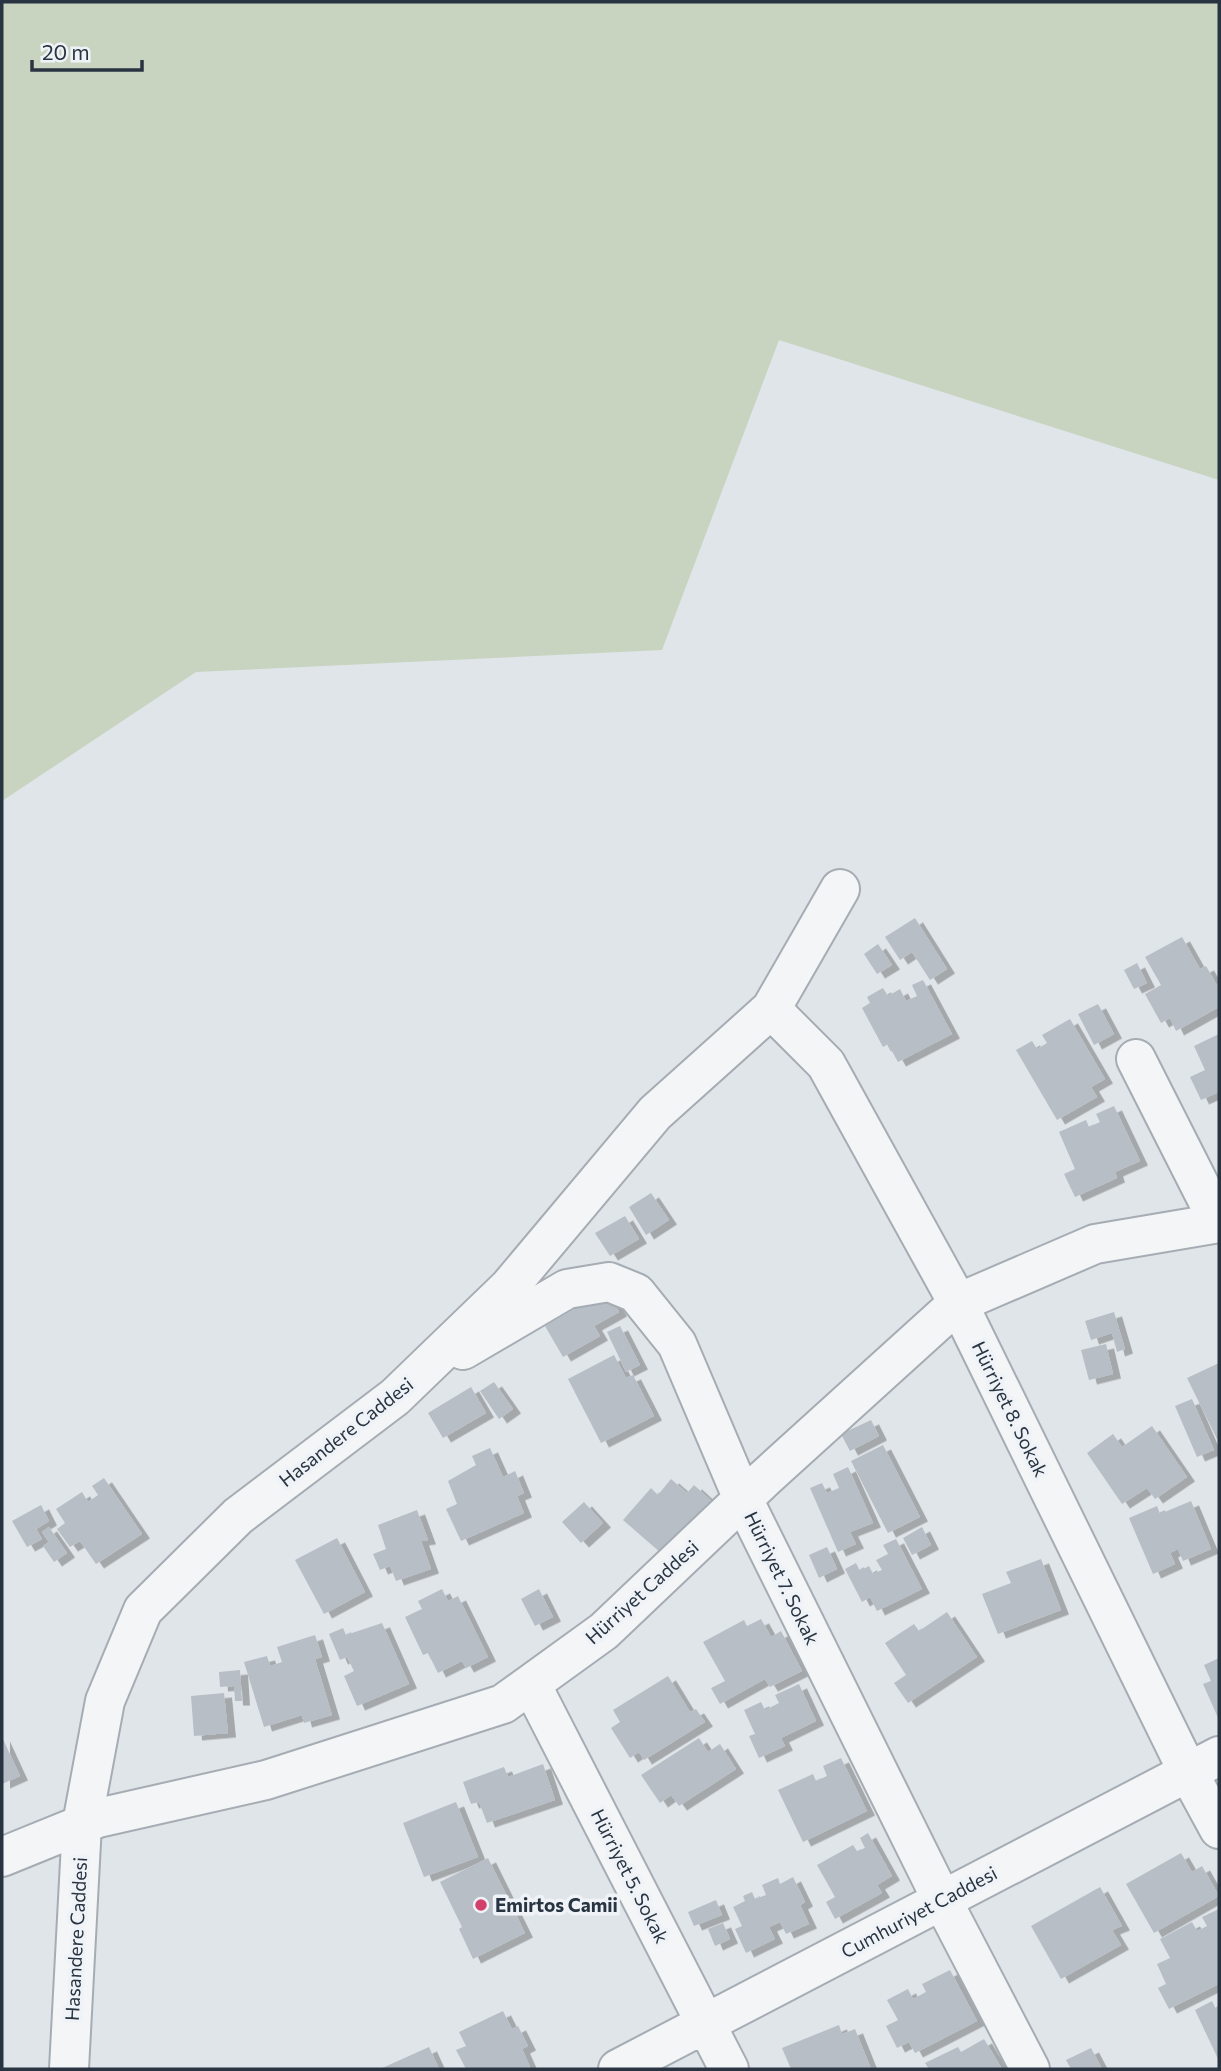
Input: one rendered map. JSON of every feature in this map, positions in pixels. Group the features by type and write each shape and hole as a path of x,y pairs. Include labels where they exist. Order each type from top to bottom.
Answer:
{"street":[{"name":"Hasandere Caddesi","path":"69,2069 82,1824 105,1701 143,1610 238,1516 395,1397 509,1287 654,1114 771,1009 841,889"},
{"name":"Hürriyet 8. Sokak","path":"771,1009 826,1064 958,1303 1203,1764 1219,1829"},
{"path":"1136,1059 1219,1223"},
{"name":"Hürriyet Caddesi","path":"2,1857 82,1824 266,1780 503,1704 604,1631 743,1499 958,1303 1094,1244 1219,1223"},
{"name":"Hürriyet 7. Sokak","path":"429,1364 478,1344 567,1289 609,1282 636,1293 677,1344 743,1499 942,1900 1030,2069"},
{"name":"Hürriyet 5. Sokak","path":"531,1684 729,2069"},
{"name":"Cumhuriyet Caddesi","path":"618,2069 1203,1764"}],"green space":[{"path":"2,2 1219,2 1219,480 779,340 662,650 196,672 2,801"}],"building":[{"path":"915,918 947,969 930,980 912,952 900,960 885,937"},
{"path":"1182,937 1200,969 1206,966 1219,989 1219,1007 1176,1031 1170,1018 1161,1023 1145,994 1161,985 1145,957"},
{"path":"878,944 892,965 877,974 864,954"},
{"path":"1137,963 1147,983 1134,989 1124,970"},
{"path":"923,980 952,1034 898,1062 888,1044 883,1047 862,1008 870,1003 867,997 883,988 888,996 900,989 906,1001 917,996 912,985"},
{"path":"1098,1004 1114,1034 1094,1045 1078,1014"},
{"path":"1070,1019 1105,1079 1091,1087 1097,1097 1057,1120 1016,1050 1032,1041 1037,1049 1047,1043 1042,1035"},
{"path":"1219,1034 1219,1092 1201,1100 1190,1077 1205,1070 1194,1046"},
{"path":"1114,1106 1140,1161 1115,1172 1117,1178 1075,1197 1064,1174 1075,1169 1059,1132 1086,1120 1089,1127 1100,1122 1096,1114"},
{"path":"651,1193 669,1220 646,1235 629,1207"},
{"path":"625,1216 639,1239 610,1256 595,1233"},
{"path":"607,1290 619,1312 594,1326 600,1336 563,1357 545,1326"},
{"path":"1114,1312 1125,1349 1117,1352 1112,1333 1091,1340 1085,1321"},
{"path":"620,1326 640,1365 626,1372 607,1332"},
{"path":"1106,1344 1113,1374 1089,1380 1081,1350"},
{"path":"614,1355 626,1378 633,1375 654,1416 601,1443 568,1379"},
{"path":"1219,1363 1219,1443 1187,1378"},
{"path":"494,1382 513,1409 499,1419 480,1391"},
{"path":"471,1387 486,1413 443,1438 428,1413"},
{"path":"1192,1399 1214,1450 1197,1457 1175,1406"},
{"path":"871,1420 879,1436 850,1451 841,1434"},
{"path":"1152,1426 1187,1477 1155,1499 1147,1488 1122,1504 1087,1453 1113,1434 1122,1447"},
{"path":"883,1445 920,1517 888,1533 851,1461"},
{"path":"490,1448 503,1477 515,1471 524,1493 517,1496 524,1513 461,1541 446,1509 457,1504 448,1481 476,1465 472,1456"},
{"path":"848,1467 873,1523 850,1532 856,1544 838,1552 810,1488 822,1483 827,1493 839,1488 833,1474"},
{"path":"104,1478 142,1534 96,1564 80,1541 70,1547 57,1529 65,1523 56,1509 82,1492 88,1502 98,1495 92,1486"},
{"path":"671,1479 687,1493 694,1485 717,1506 669,1560 623,1520 651,1488 658,1495"},
{"path":"1191,1501 1211,1549 1183,1561 1178,1549 1170,1553 1175,1564 1153,1574 1129,1518 1157,1506 1160,1514"},
{"path":"584,1502 603,1523 581,1543 562,1522"},
{"path":"41,1505 49,1521 36,1529 42,1539 27,1547 12,1521"},
{"path":"417,1510 428,1540 421,1541 431,1569 396,1581 390,1566 380,1570 373,1554 386,1549 378,1525"},
{"path":"49,1527 67,1553 54,1562 43,1546 49,1542 42,1532"},
{"path":"922,1527 931,1545 912,1555 903,1538"},
{"path":"337,1538 365,1592 324,1614 295,1560"},
{"path":"896,1539 922,1589 877,1611 870,1597 862,1602 845,1569 856,1563 860,1571 869,1566 873,1574 882,1570 876,1560 888,1554 883,1545"},
{"path":"827,1547 837,1569 819,1578 809,1555"},
{"path":"1041,1559 1061,1610 998,1634 982,1594 1011,1583 1006,1572"},
{"path":"442,1589 448,1601 458,1596 488,1657 466,1668 462,1661 438,1673 428,1653 423,1655 405,1617 422,1609 418,1601"},
{"path":"539,1589 553,1617 535,1626 521,1599"},
{"path":"947,1612 977,1657 908,1703 894,1683 906,1675 885,1643 914,1624 919,1631"},
{"path":"761,1619 771,1637 781,1631 802,1671 770,1687 765,1679 720,1704 711,1688 725,1681 703,1642 744,1620 747,1626"},
{"path":"382,1623 409,1684 357,1706 344,1676 354,1671 347,1657 340,1660 329,1634 343,1628 346,1635"},
{"path":"315,1635 322,1657 315,1659 332,1715 304,1723 302,1715 264,1727 244,1662 267,1656 270,1666 282,1662 277,1647"},
{"path":"1219,1658 1219,1720 1203,1684 1211,1681 1204,1665"},
{"path":"240,1670 242,1701 235,1701 234,1686 220,1687 219,1672"},
{"path":"668,1676 690,1712 696,1709 705,1722 644,1760 639,1752 630,1758 611,1728 620,1722 613,1710"},
{"path":"799,1684 816,1721 781,1738 785,1746 759,1758 749,1736 755,1734 744,1710 761,1702 765,1710 779,1703 775,1695"},
{"path":"224,1693 228,1733 194,1736 191,1696"},
{"path":"2,1737 20,1776 2,1784"},
{"path":"699,1738 708,1752 720,1744 736,1769 679,1806 671,1795 660,1803 641,1775"},
{"path":"841,1758 867,1811 803,1842 778,1790 813,1774 816,1781 827,1776 823,1766"},
{"path":"543,1764 555,1800 487,1823 479,1802 471,1804 463,1782 504,1767 508,1777"},
{"path":"456,1802 478,1857 424,1877 403,1823"},
{"path":"868,1833 892,1876 877,1885 882,1893 835,1919 826,1902 835,1897 817,1865 853,1845 857,1851 865,1848 860,1838"},
{"path":"1181,1853 1192,1872 1202,1866 1219,1896 1154,1933 1126,1884"},
{"name":"Emirtos Camii","path":"488,1858 525,1933 473,1959 459,1929 462,1927 440,1882"},
{"path":"793,1877 805,1902 800,1905 809,1924 786,1934 780,1922 769,1927 775,1939 746,1953 735,1929 742,1926 733,1907 745,1901 743,1896 752,1892 755,1899 766,1895 762,1885 778,1878 780,1884"},
{"path":"1100,1887 1122,1926 1112,1930 1121,1945 1061,1979 1031,1926"},
{"path":"716,1900 722,1915 694,1926 688,1912"},
{"path":"1219,1909 1219,1984 1169,2009 1158,1988 1166,1984 1157,1964 1170,1958 1160,1939 1192,1922 1197,1931 1207,1926 1202,1917"},
{"path":"723,1923 730,1939 715,1946 708,1929"},
{"path":"950,1970 977,2021 915,2053 909,2042 897,2048 886,2026 898,2020 887,2000 908,1989 913,1999 926,1992 922,1984"},
{"path":"1212,2001 1216,2009 1219,2007 1219,2061 1195,2010"},
{"path":"503,2011 512,2029 518,2026 528,2046 522,2049 530,2067 466,2069 456,2050 466,2046 459,2032"},
{"path":"839,2025 842,2034 855,2029 871,2069 791,2069 782,2048"},
{"path":"984,2039 1002,2069 929,2069 925,2063 958,2047 961,2052"},
{"path":"429,2047 439,2069 380,2069"},
{"path":"1091,2048 1102,2069 1071,2069 1066,2060"}],"place":[{"name":"Emirtos Camii","path":"481,1905"}]}
